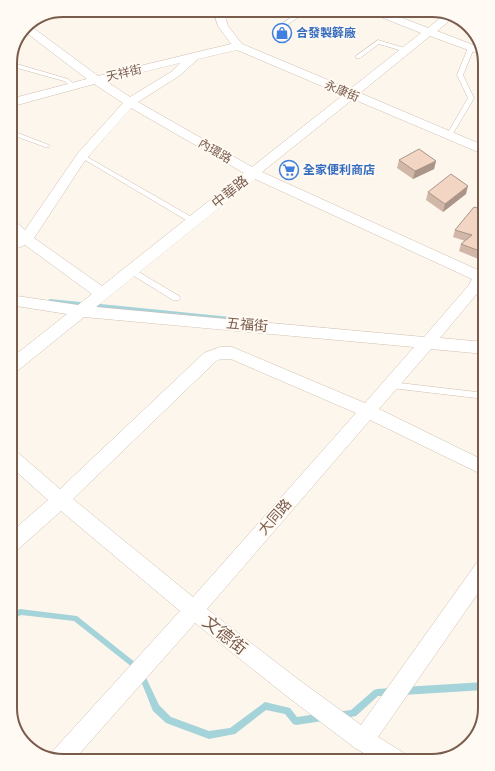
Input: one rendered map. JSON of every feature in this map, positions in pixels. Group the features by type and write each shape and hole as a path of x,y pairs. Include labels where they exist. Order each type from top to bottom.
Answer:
{"street":[{"name":"永康街","path":"220,17 223,26 238,46 478,148"},
{"path":"391,17 476,50"},
{"name":"中華路","path":"17,362 445,19"},
{"name":"內環路","path":"31,31 96,80 130,102 253,173 467,270 478,273"},
{"name":"天祥街","path":"17,102 96,80 238,46"},
{"path":"17,243 26,239 82,156 130,102 176,74 195,56"},
{"path":"17,231 93,302"},
{"name":"大同路","path":"65,754 148,659 194,610 433,337 478,283"},
{"name":"五福街","path":"17,300 93,302 433,337 478,347"},
{"path":"17,539 60,500 210,357 220,353 232,353 368,411 478,466"},
{"name":"文德街","path":"17,462 60,500 194,610 318,709 385,754"},
{"path":"363,740 478,577"}],"lane":[{"path":"285,24 296,17"},
{"path":"358,57 378,42 406,50"},
{"path":"448,136 471,98 460,75 471,48"},
{"path":"17,66 66,80 74,86"},
{"path":"17,135 47,146"},
{"path":"82,156 193,221"},
{"path":"132,271 176,298"},
{"path":"391,385 478,395"}],"building":[{"path":"419,149 436,161 415,171 399,160"},
{"path":"451,174 468,186 445,204 428,192"},
{"path":"474,207 478,208 478,250 461,244 472,235 455,230"}],"waterway":[{"path":"50,301 241,320"},
{"path":"17,614 20,612 75,618 139,669 156,708 169,720 209,735 232,731 265,706 287,711 296,721 323,717"},
{"path":"403,691 478,686"},
{"path":"339,715 353,713 377,693 391,692"}],"place":[{"name":"合發製簳廠","path":"282,33"},
{"name":"全家便利商店","path":"289,170"}]}
